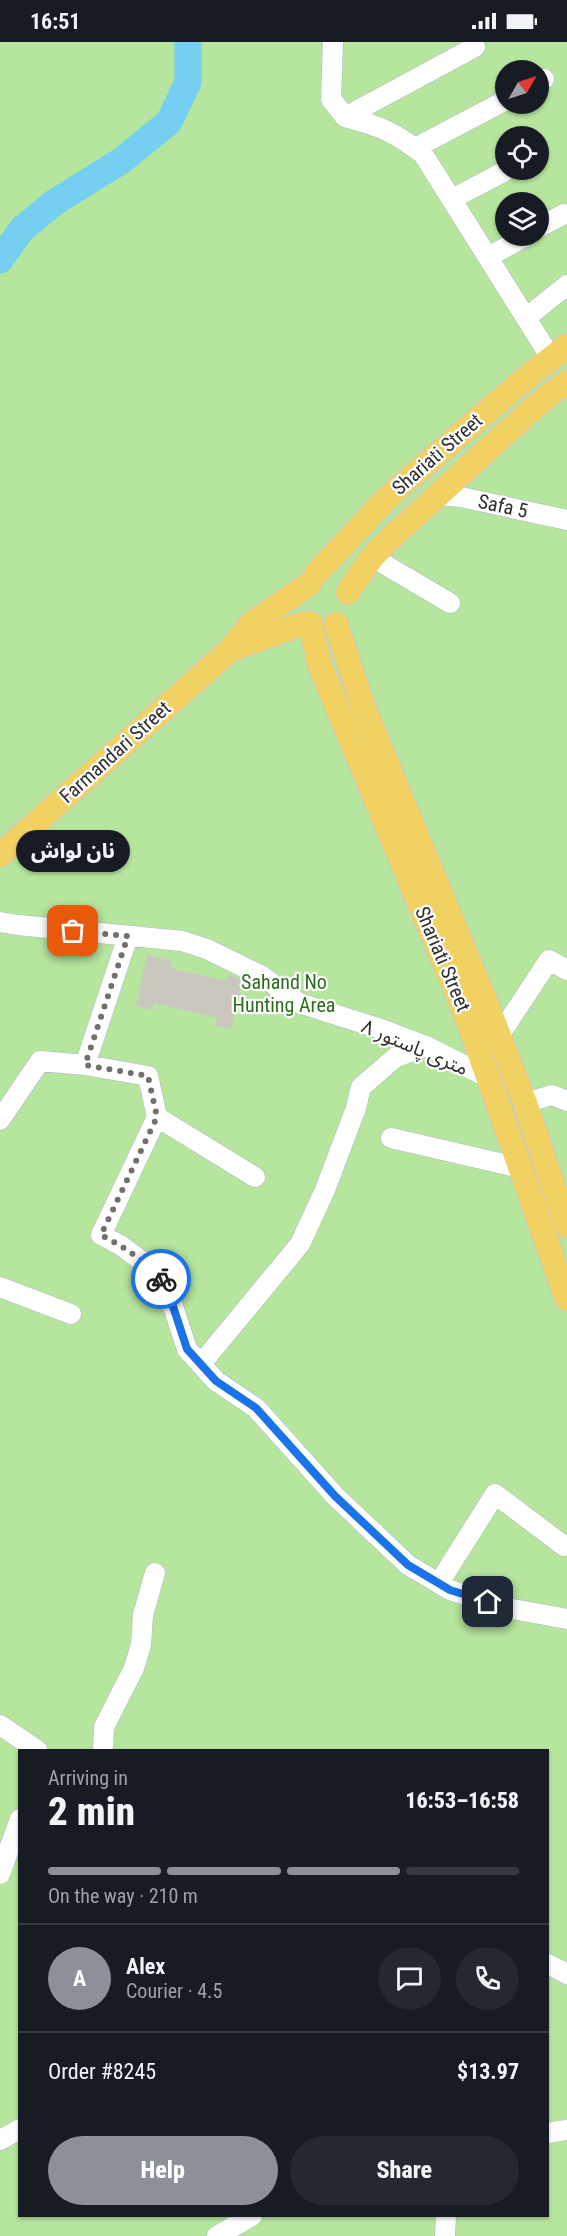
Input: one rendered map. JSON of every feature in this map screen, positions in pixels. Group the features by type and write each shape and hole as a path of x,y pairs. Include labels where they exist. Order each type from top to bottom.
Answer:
{"main road":[{"name":"Shariati Street","path":"313,578 388,497 559,352"},
{"name":"Shariati Street","path":"348,592 372,557 393,536 538,404 567,382"},
{"path":"520,383 538,404"},
{"path":"326,568 333,569 340,573 347,584 348,592 341,616 336,624 325,630 316,628 310,623 304,607 313,578 326,568"},
{"name":"Farmandari Street","path":"0,855 230,650 251,624 313,578"},
{"name":"Shariati Street","path":"310,623 320,666 466,1015 567,1297"},
{"name":"Farmandari Street","path":"230,650 310,623"},
{"name":"Shariati Street","path":"336,624 363,706 525,1103 567,1226"},
{"path":"341,715 363,706"}],"street":[{"path":"333,42 332,99 345,117 377,125 402,138 423,154 526,318 559,352"},
{"path":"345,117 475,47"},
{"path":"415,148 495,106"},
{"path":"452,199 495,176"},
{"path":"549,222 564,214"},
{"path":"488,257 508,246"},
{"path":"526,318 567,285"},
{"name":"Safa 5","path":"439,495 461,496 567,520"},
{"path":"372,557 450,603"},
{"name":"۸ متری پاستور","path":"0,922 182,941 207,949 262,976 299,1003 426,1046 489,1078"},
{"path":"85,1065 128,936"},
{"path":"499,1036 549,960 567,970"},
{"path":"201,1364 300,1244 325,1190 356,1108 361,1087 396,1056 426,1046"},
{"path":"0,1120 40,1061 85,1065 148,1076 157,1117 101,1235 120,1245 150,1267 166,1285 187,1349 216,1381 256,1408 335,1496 408,1565 450,1590 507,1608 567,1619"},
{"path":"525,1103 552,1095 567,1101"},
{"path":"157,1117 255,1177"},
{"path":"392,1138 521,1168"},
{"path":"0,1287 71,1314"},
{"path":"439,1583 495,1494 564,1546"},
{"path":"103,1749 104,1727 134,1668 141,1644 143,1615 155,1573"},
{"path":"0,1725 36,1749"},
{"path":"0,1874 18,1824"},
{"path":"549,1965 567,1974"},
{"path":"0,2140 18,2130"},
{"path":"549,2133 567,2130"},
{"path":"217,2236 250,2217"},
{"path":"445,2236 446,2217"}],"green space":[{"name":"Sahand No Hunting Area","path":"0,42 567,42 567,2236 0,2236"}],"building":[{"path":"147,955 171,961 170,968 225,981 230,975 242,980 231,1029 215,1026 217,1018 154,1003 152,1010 136,1006"}],"waterway":[{"path":"0,260 22,229 55,202 121,161 169,122 188,82 188,42"}],"way so far":[{"path":"73,931 128,936 85,1065 148,1076 157,1117 101,1235 120,1245 150,1267 161,1279"}],"place":[{"name":"نان لواش","path":"73,931"}],"route":[{"path":"161,1279 166,1285 187,1349 216,1381 256,1408 335,1496 408,1565 450,1590 488,1602"}]}
